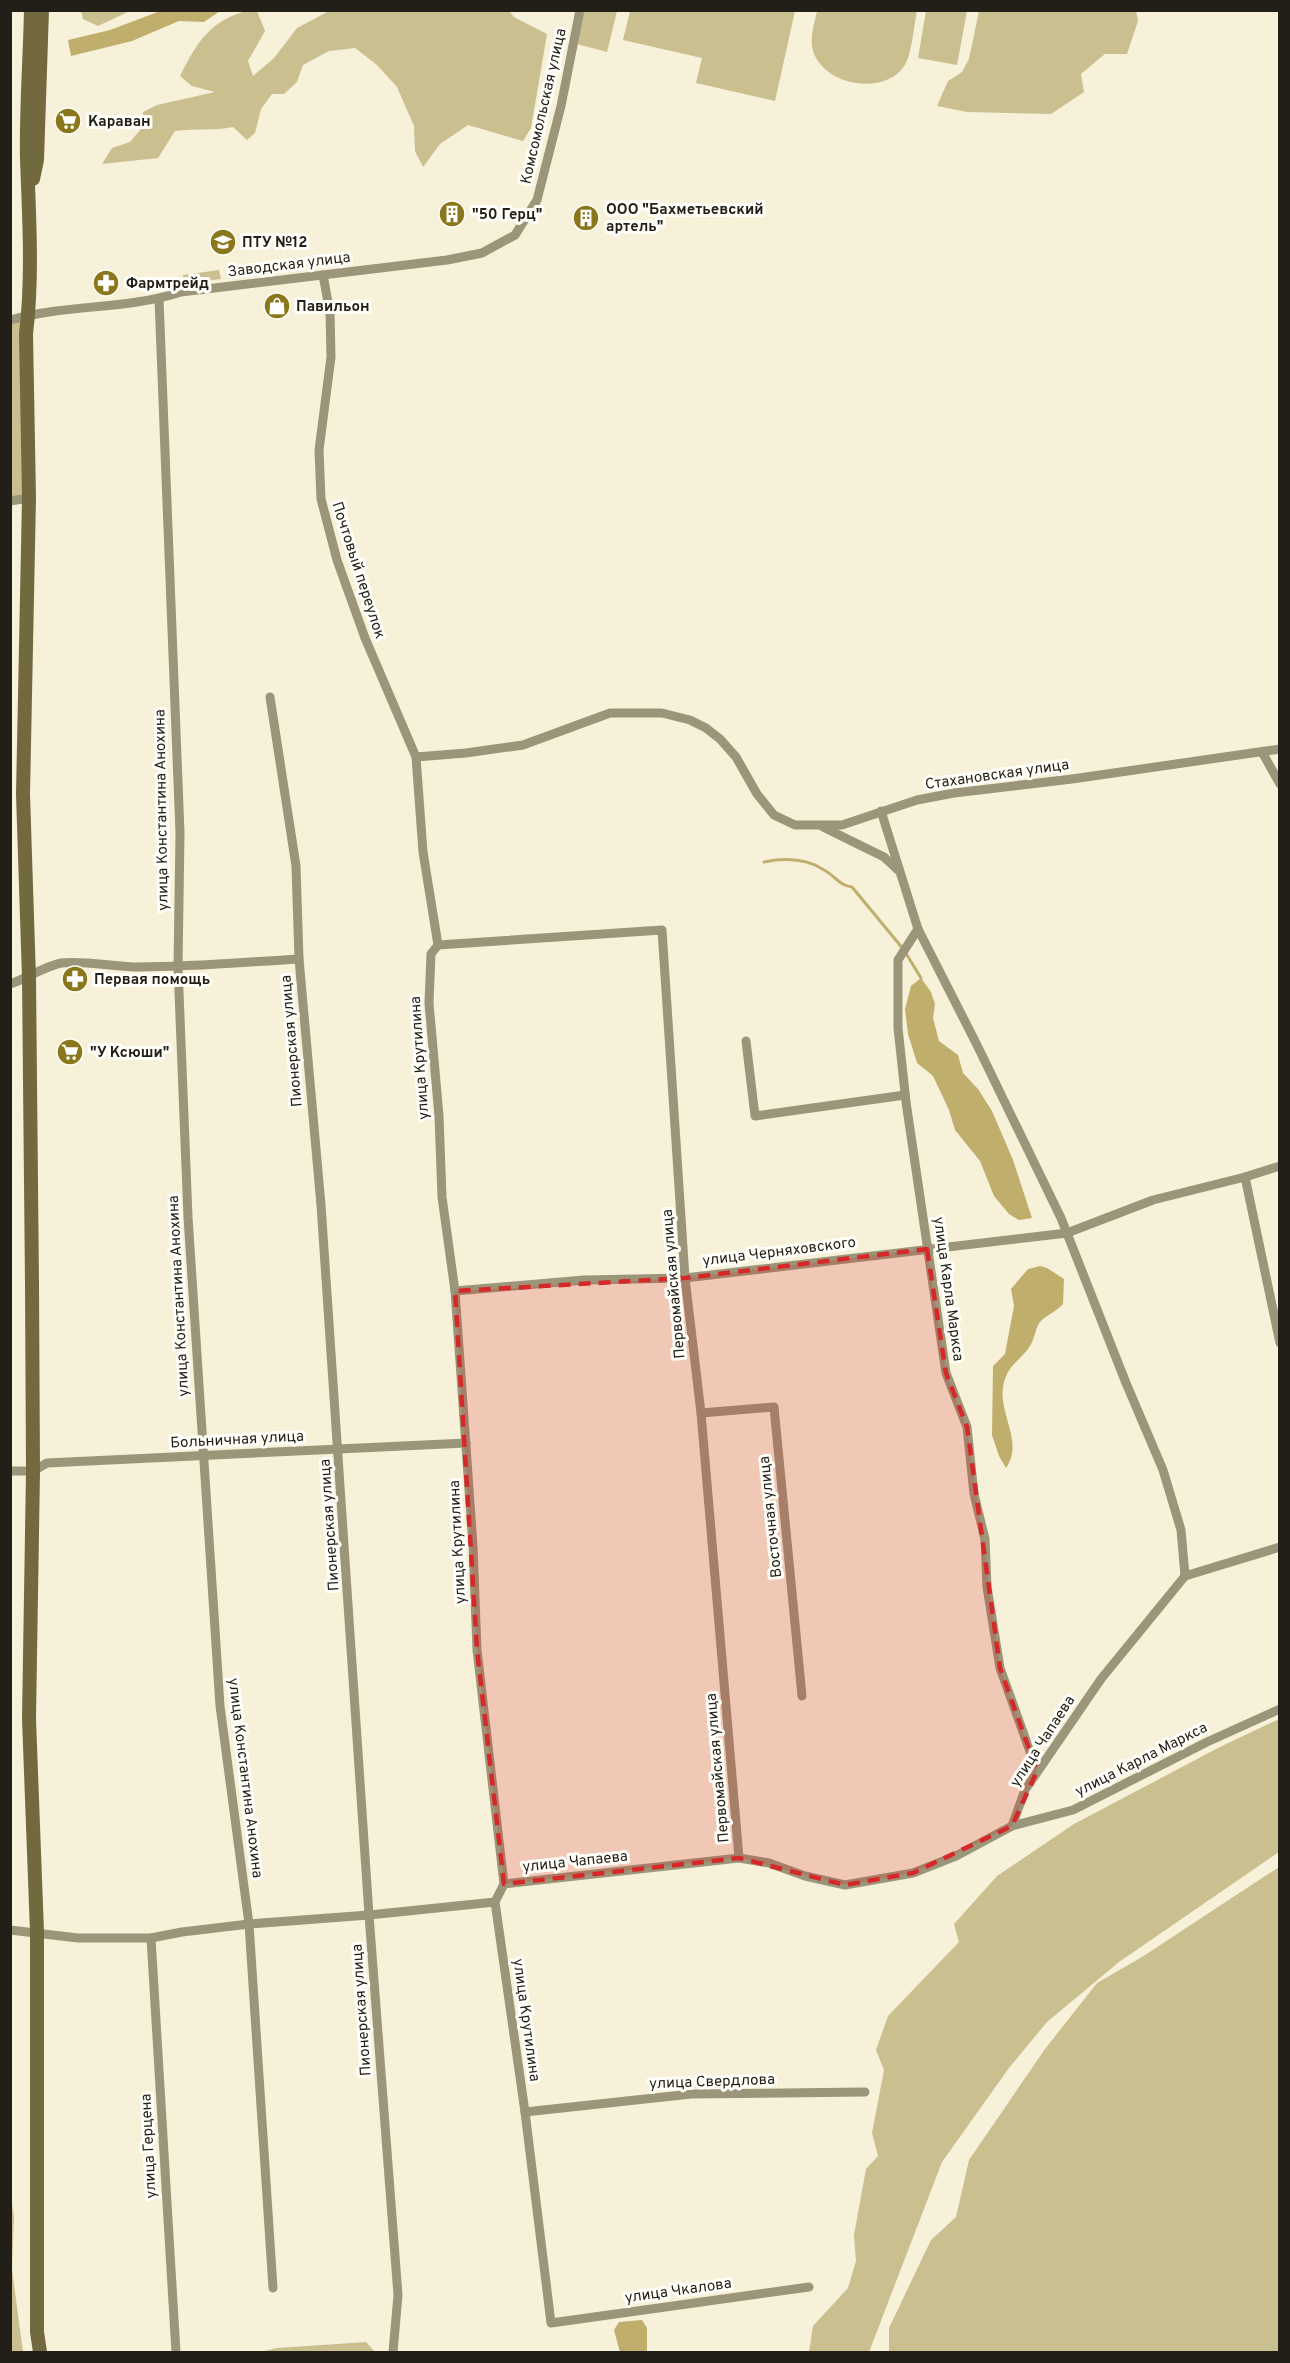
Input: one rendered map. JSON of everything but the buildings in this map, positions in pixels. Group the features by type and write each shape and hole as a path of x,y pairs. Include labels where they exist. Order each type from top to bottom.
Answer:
{"main road":[{"path":"31,10 27,158 30,192 26,334 29,498 17,797 29,978 33,1471 29,1719 37,1932 37,2309 40,2352"},
{"path":"30,192 37,160 42,10"}],"street":[{"name":"Комсомольская улица","path":"482,253 515,236 537,200 561,106 580,10"},
{"name":"Заводская улица","path":"10,320 69,308 159,299 181,292 447,260 482,253"},
{"name":"Почтовый переулок","path":"323,275 330,313 330,357 319,450 321,500 338,560 365,638 416,757"},
{"name":"улица Константина Анохина","path":"159,299 180,833 178,967 188,1217 220,1706 249,1924 273,2288"},
{"path":"10,501 29,498"},
{"name":"Пионерская улица","path":"270,697 296,866 299,959 321,1205 369,1915 398,2295 393,2352"},
{"name":"Стахановская улица","path":"416,757 523,745 610,713 662,713 690,720 706,728 720,739 736,757 757,794 774,815 795,825 842,825 917,800 954,793 1280,749"},
{"path":"1262,752 1280,784"},
{"name":"улица Крутилина","path":"416,757 423,852 438,945 430,954 429,1002 439,1116 442,1197 455,1291 477,1650 504,1884"},
{"path":"881,811 918,929 977,1045 1067,1233 1163,1470 1181,1530 1185,1576 1280,1547"},
{"path":"818,825 885,857 901,873"},
{"name":"улица Карла Маркса","path":"918,929 898,960 898,1028 905,1095 946,1373 967,1427 974,1494 985,1539 987,1587 1000,1668 1037,1771"},
{"name":"Первомайская улица","path":"438,945 662,930 685,1278 701,1413 739,1858"},
{"path":"10,984 29,978 46,966 64,963 126,967 178,967 299,959"},
{"path":"746,1041 755,1116 905,1095"},
{"name":"улица Черняховского","path":"455,1291 584,1281 685,1278 1067,1233 1153,1200 1280,1166"},
{"path":"1245,1177 1280,1343"},
{"name":"Восточная улица","path":"701,1413 774,1407 802,1696"},
{"name":"Больничная улица","path":"10,1471 33,1471 47,1463 466,1443"},
{"name":"улица Чапаева","path":"504,1884 739,1858 770,1863 805,1876 845,1885 913,1873 956,1856 1012,1826 1025,1790 1037,1771 1101,1679 1185,1576"},
{"name":"улица Карла Маркса","path":"1012,1826 1073,1810 1207,1742 1280,1709"},
{"path":"10,1930 78,1938 151,1938 249,1924 495,1902 504,1884"},
{"name":"улица Крутилина","path":"495,1902 525,2112 550,2323"},
{"name":"улица Герцена","path":"151,1938 176,2352"},
{"name":"улица Свердлова","path":"525,2112 691,2094 865,2092"},
{"name":"улица Чкалова","path":"550,2323 809,2287"}],"highlighted area":[{"path":"927,1249 946,1373 967,1427 1000,1668 1037,1771 1012,1826 913,1873 845,1885 739,1858 504,1884 477,1650 455,1291 685,1278"}],"shaded area":[{"path":"81,10 130,11 98,26 83,19"},
{"path":"163,10 220,11 204,22 179,21 132,41 71,56 68,40 110,30"},
{"path":"250,10 257,11 265,31 248,61 253,76 274,58 297,28 329,11 509,11 514,17 547,34 531,128 523,141 468,125 440,144 423,167 415,151 414,126 397,87 377,65 355,48 329,51 303,65 297,82 284,94 272,94 261,109 255,133 247,140 233,127 175,131 158,158 102,164 112,148 130,142 141,129 143,112 157,105 215,92 192,86 180,76 200,42 215,26 236,14"},
{"path":"580,11 617,11 607,52 573,43"},
{"path":"630,11 795,11 775,101 696,83 702,58 623,40"},
{"path":"817,11 917,11 905,65 885,81 872,84 845,80 833,75 822,67 813,51 812,34"},
{"path":"926,11 967,11 957,65 918,58"},
{"path":"979,11 1136,11 1138,21 1127,54 1105,54 1081,74 1084,92 1051,114 967,112 937,106 948,81 962,72 969,59"},
{"path":"294,259 296,267 244,273 243,265"},
{"path":"219,270 221,279 184,284 183,275"},
{"path":"28,315 29,498 10,501 10,320"},
{"path":"921,978 931,992 935,1004 933,1018 939,1041 958,1055 963,1073 978,1089 992,1111 1013,1160 1032,1218 1019,1220 1009,1214 994,1196 980,1161 955,1130 949,1110 933,1076 917,1063 908,1034 905,1009 911,986"},
{"path":"1040,1266 1064,1279 1063,1304 1039,1323 1029,1348 1011,1367 1005,1380 1004,1408 1013,1448 1006,1468 992,1435 993,1366 1005,1354 1014,1306 1011,1289 1028,1269"},
{"path":"1279,1719 1279,1852 1119,1962 1047,2022 1009,2068 942,2162 869,2352 809,2352 813,2326 848,2288 856,2261 854,2235 866,2169 878,2156 872,2133 884,2070 876,2050 888,2016 959,1942 954,1924 997,1876 1074,1824 1218,1748"},
{"path":"1279,1867 1279,2352 889,2352 889,2328 931,2240 956,2217 969,2160 1045,2049 1097,1983 1142,1957"},
{"path":"11,2199 14,2216 12,2269 23,2352 11,2352"},
{"path":"642,2320 647,2328 647,2352 620,2352 614,2330 619,2322"},
{"path":"366,2342 375,2352 260,2352 277,2348"}],"waterway":[{"path":"764,862 787,860 810,863 828,872 844,885 852,887 904,950 921,978"}],"place":[{"name":"Караван","path":"68,121"},
{"name":"\"50 Герц\"","path":"452,214"},
{"name":"ООО \"Бахметьевский артель\"","path":"586,218"},
{"name":"ПТУ №12","path":"223,242"},
{"name":"Фармтрейд","path":"106,283"},
{"name":"Павильон","path":"277,306"},
{"name":"Первая помощь","path":"75,979"},
{"name":"\"У Ксюши\"","path":"70,1052"}]}
